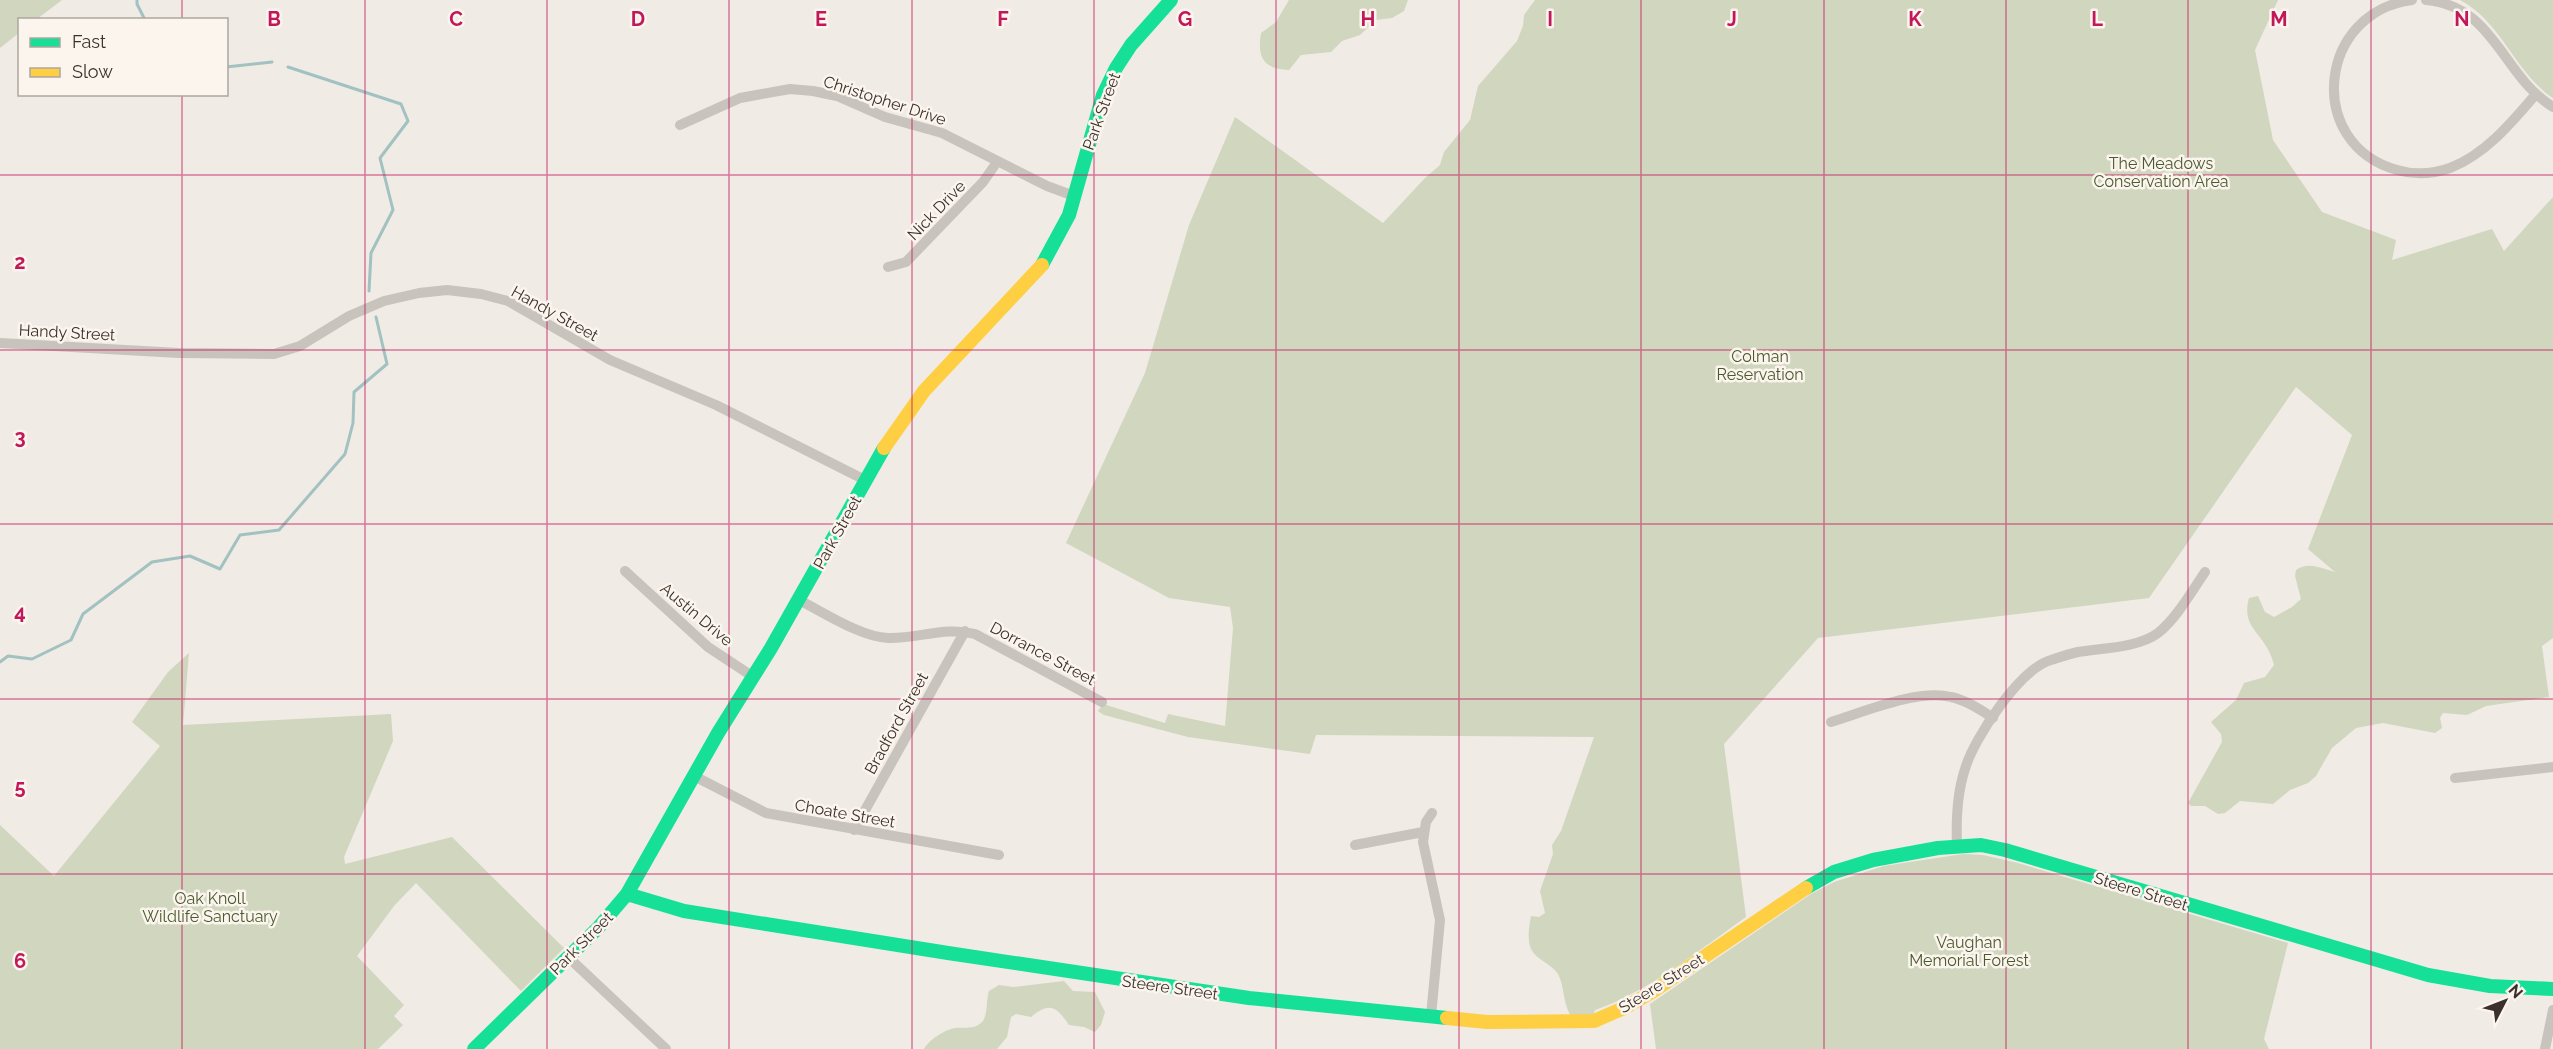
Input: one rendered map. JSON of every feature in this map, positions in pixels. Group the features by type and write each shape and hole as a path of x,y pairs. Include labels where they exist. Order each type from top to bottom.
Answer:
{"street":[{"name":"Park Street","path":"474,1049 598,928 627,894 752,676 799,600 885,445 924,391 1042,265 1061,232 1074,196 1094,124 1116,68 1131,45 1171,0"},
{"path":"2412,0 2386,7 2362,22 2349,36 2337,62 2333,90 2340,118 2355,143 2369,156 2394,169 2413,173 2451,168 2496,138 2536,94"},
{"path":"2426,0 2451,5 2475,20 2536,94 2553,107"},
{"name":"Christopher Drive","path":"680,125 741,98 790,89 813,91 837,96 885,117 942,133 1047,186 1074,196"},
{"name":"Nick Drive","path":"888,267 906,262 983,182 997,162"},
{"name":"Handy Street","path":"0,343 178,353 274,354 300,346 349,316 384,301 419,293 447,290 481,294 508,301 610,360 716,405 865,480"},
{"name":"Austin Drive","path":"625,571 708,646 752,676"},
{"path":"1957,846 1956,824 1964,769 1975,746 1993,718 2029,672 2047,661 2077,652 2119,648 2157,634 2184,604 2205,572"},
{"name":"Dorrance Street","path":"799,600 877,637 897,638 952,630 965,631 986,638 1102,702"},
{"name":"Bradford Street","path":"854,830 965,631"},
{"path":"1831,722 1929,695 1950,697 1976,707 1993,718"},
{"path":"2455,778 2553,766"},
{"name":"Choate Street","path":"694,776 766,813 999,855"},
{"path":"1431,1017 1440,920 1424,842 1424,832 1432,813"},
{"path":"1354,845 1424,832"},
{"name":"Steere Street","path":"627,894 684,911 1136,982 1249,998 1431,1017 1537,1024 1594,1021 1624,1008 1652,992 1784,901 1834,872 1873,860 1957,846 1980,846 2005,850 2226,917 2430,975 2504,987 2553,989"},
{"path":"567,957 666,1049"},
{"path":"2545,1049 2553,1010"}],"green space":[{"path":"0,0 62,0 38,18 18,18 18,34 0,48"},
{"path":"1289,0 1408,0 1404,11 1392,18 1376,20 1360,35 1342,41 1331,52 1301,55 1289,70 1273,67 1264,60 1261,55 1260,41 1261,33 1276,22"},
{"name":"Colman Reservation","path":"1535,0 2278,0 2255,50 2273,140 2322,212 2396,240 2392,260 2492,229 2504,251 2553,197 2553,638 2542,646 2549,697 2486,706 2467,715 2443,713 2440,718 2442,728 2435,733 2383,723 2356,728 2332,748 2316,776 2308,783 2290,790 2273,804 2240,801 2225,813 2218,814 2205,806 2191,806 2188,803 2222,742 2221,734 2211,722 2236,700 2244,683 2265,677 2274,665 2271,654 2248,617 2249,598 2258,596 2265,612 2274,617 2301,599 2295,576 2296,570 2311,566 2335,572 2308,549 2352,435 2296,387 2149,598 1818,638 1724,744 1746,917 1655,981 1595,1010 1592,1018 1576,1021 1568,1011 1558,974 1533,953 1529,933 1531,916 1539,917 1545,913 1540,891 1553,854 1552,845 1561,831 1594,737 1316,735 1310,754 1188,737 1104,715 1098,711 1103,704 1165,723 1168,714 1225,726 1233,628 1230,607 1169,598 1066,543 1145,373 1189,225 1235,117 1383,223 1440,165 1444,152 1470,120 1478,86 1517,41 1523,26 1524,15"},
{"path":"2460,0 2553,0 2553,98 2528,75 2487,21"},
{"name":"Oak Knoll Wildlife Sanctuary","path":"189,653 183,725 391,714 393,741 344,857 345,864 452,837 564,948 521,991 416,883 394,906 357,956 404,1005 394,1016 403,1025 378,1049 0,1049 0,825 54,876 160,746 132,722 168,672"},
{"name":"Vaughan Memorial Forest","path":"1963,854 1983,855 2018,863 2288,943 2264,1039 2269,1049 1656,1049 1650,1004 1811,894 1834,882 1884,866"},
{"path":"1064,981 1073,991 1095,992 1105,1012 1101,1025 1095,1032 1084,1027 1069,1025 1056,1010 1048,1008 1031,1017 1016,1014 1011,1017 1007,1037 997,1049 924,1049 933,1039 946,1031 979,1025 985,1016 989,991 999,985 1013,987"}],"waterway":[{"path":"137,0 144,18"},
{"path":"228,67 272,62"},
{"path":"288,67 401,104 408,121 380,158 393,210 371,253 369,291"},
{"path":"0,662 8,656 32,659 71,640 83,614 152,562 190,556 220,569 240,535 279,530 345,454 353,423 354,392 387,364 376,317"}],"traffic: fast":[{"path":"1042,265 1069,215 1103,95 1116,68 1131,45 1171,0"},
{"path":"474,1049 598,928 627,894 718,733 771,648 884,448"},
{"path":"1806,888 1834,872 1873,860 1938,848 1981,845 2005,850 2428,975 2490,986 2553,989"},
{"path":"627,894 684,911 948,953 1249,998 1447,1018"}],"traffic: slow":[{"path":"884,448 924,391 1042,265"},
{"path":"1447,1018 1487,1022 1594,1021 1652,992 1806,888"}],"park label":[{"name":"The Meadows Conservation Area","path":"2161,172"}]}
